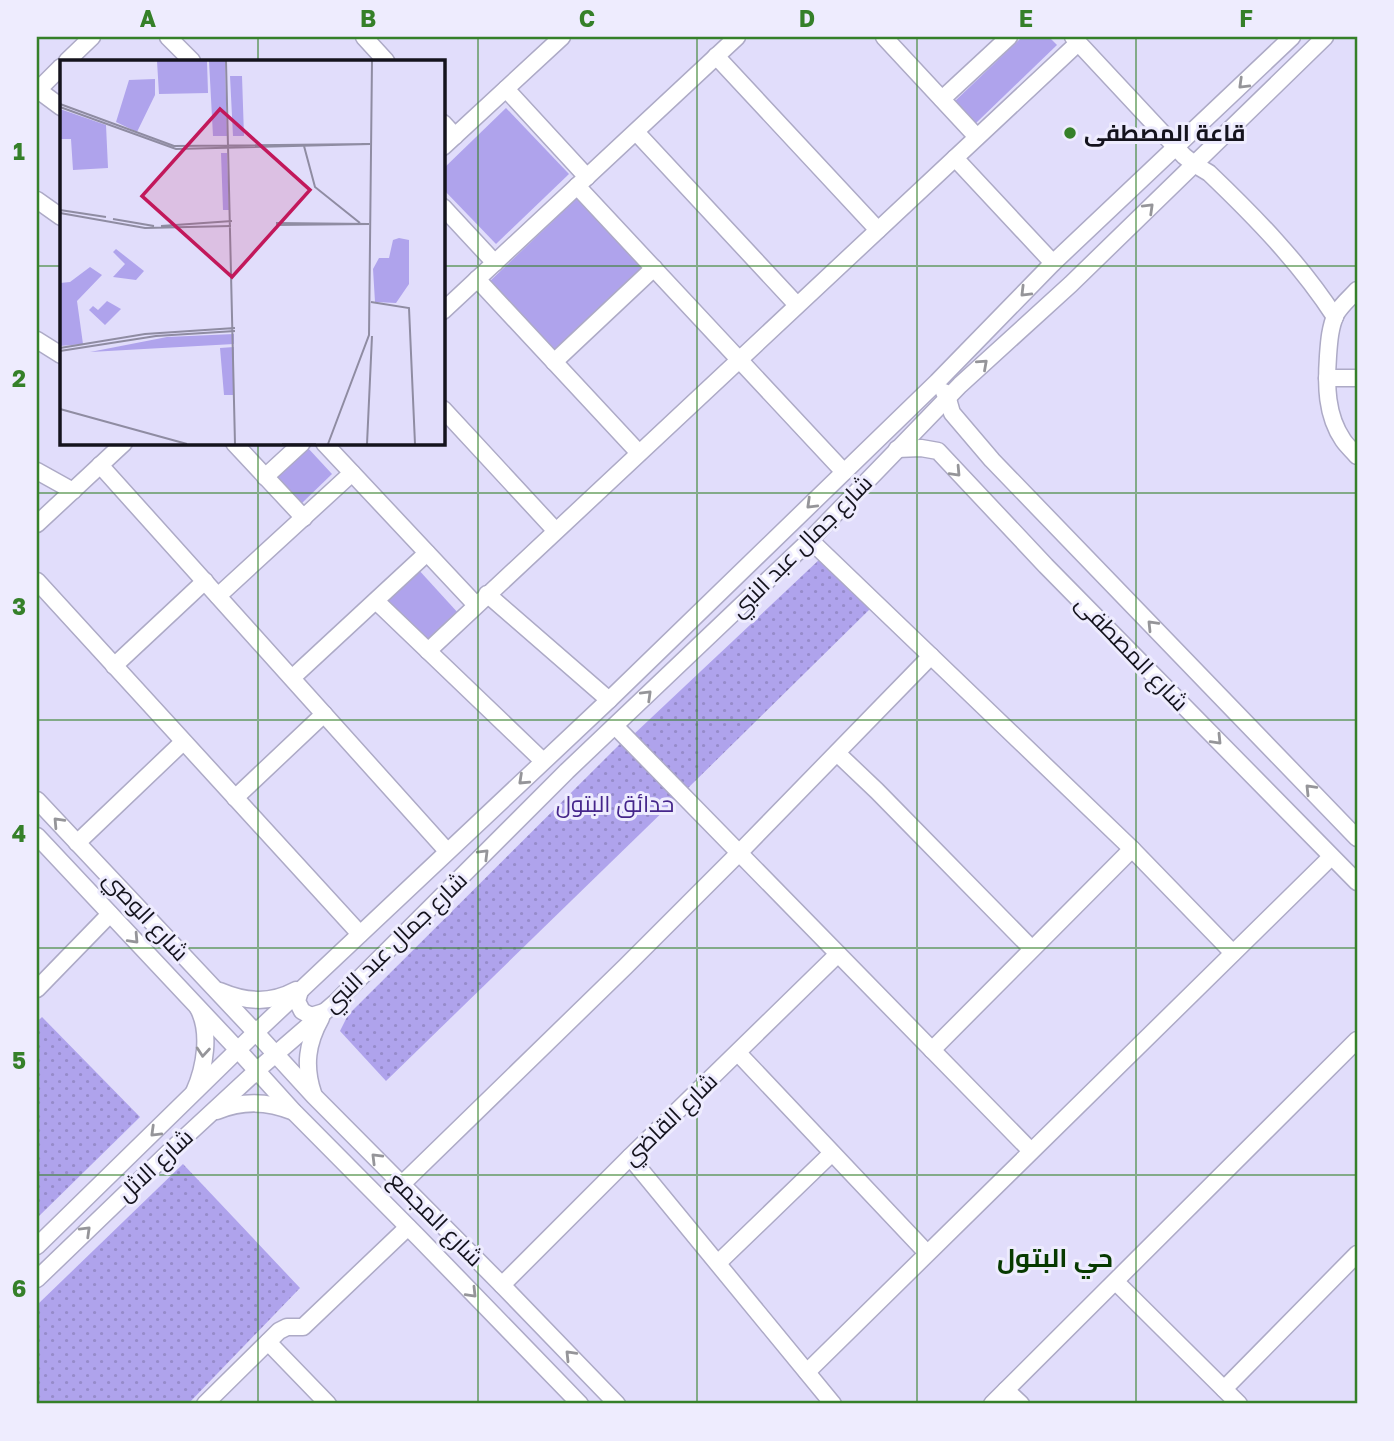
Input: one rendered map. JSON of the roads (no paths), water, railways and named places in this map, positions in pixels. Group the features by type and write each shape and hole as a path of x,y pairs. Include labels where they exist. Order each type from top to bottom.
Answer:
{"street":[{"path":"68,60 92,37"},
{"path":"168,37 191,60"},
{"path":"364,37 385,60"},
{"path":"449,142 562,37"},
{"path":"444,310 737,37"},
{"path":"884,37 977,137"},
{"path":"942,99 1009,37"},
{"name":"شارع جمال عبد النبي","path":"257,1051 324,1012 615,726 810,540 960,385 1071,284 1325,37"},
{"name":"شارع جمال عبد النبي","path":"257,1051 286,1004 609,700 1285,39"},
{"path":"428,651 955,158 1076,40 1177,147 1194,164 1209,173 1285,251 1335,317"},
{"path":"716,56 878,230"},
{"path":"60,68 37,90 60,106"},
{"path":"506,89 654,268 739,360 849,467 869,480"},
{"path":"635,132 797,305"},
{"path":"955,158 1053,263"},
{"path":"37,200 60,216"},
{"path":"444,208 495,263"},
{"path":"554,362 654,268"},
{"path":"477,279 639,453"},
{"path":"1355,294 1339,309 1335,317 1330,337 1327,378 1333,418 1343,439 1357,455"},
{"path":"1327,378 1357,377"},
{"name":"شارع المصطفى","path":"937,382 948,398 952,412 992,460 1357,838"},
{"path":"444,410 555,530"},
{"path":"37,524 123,444"},
{"path":"235,444 304,518"},
{"path":"265,477 301,444"},
{"path":"325,444 427,553 609,700"},
{"name":"شارع المصطفى","path":"897,449 921,448 937,452 1357,882"},
{"path":"100,465 447,851"},
{"path":"37,471 73,491"},
{"path":"218,596 352,472"},
{"path":"810,540 1132,849 1233,953"},
{"path":"292,678 427,553"},
{"path":"114,666 205,581"},
{"path":"37,582 360,934"},
{"path":"376,601 543,761"},
{"path":"402,1184 739,853 932,656"},
{"path":"235,798 324,714"},
{"path":"615,726 1031,1152"},
{"path":"77,843 183,742"},
{"path":"837,753 1032,950"},
{"name":"شارع الوصي","path":"37,800 223,997 257,1051"},
{"name":"شارع الوصي","path":"37,836 203,1011 257,1051"},
{"path":"932,1050 1132,849"},
{"path":"807,1372 1331,856"},
{"path":"37,989 110,914"},
{"name":"شارع القاضي","path":"502,1285 838,954"},
{"path":"191,1097 201,1071 204,1049 203,1011 217,1017 226,1010 223,997 264,1000 288,994 312,979"},
{"path":"300,991 297,1001 302,1011 311,1016 324,1012"},
{"path":"209,1115 229,1106 251,1103 290,1107 289,1098 292,1093 309,1090 307,1053 324,1012"},
{"path":"992,1404 1357,1040"},
{"name":"شارع المجمع","path":"257,1051 309,1090 617,1404"},
{"name":"شارع المجمع","path":"257,1051 290,1107 580,1404"},
{"name":"شارع الاثل","path":"37,1246 211,1077 257,1051"},
{"name":"شارع الاثل","path":"37,1279 229,1096 257,1051"},
{"path":"738,1053 928,1253"},
{"path":"191,1097 197,1093 208,1094 214,1105 209,1115"},
{"path":"718,1263 832,1153"},
{"path":"630,1157 833,1404"},
{"path":"205,1404 279,1331 287,1326 303,1327 408,1227"},
{"path":"446,1266 434,1246 439,1238 483,1267"},
{"path":"1224,1389 1357,1254"},
{"path":"1116,1282 1239,1404"},
{"path":"268,1342 328,1404"},
{"path":"1006,1390 1021,1404"}],"place":[{"name":"قاعة المصطفى","path":"1070,133"}],"district":[{"name":"حي البتول","path":"1055,1258"}],"park label":[{"name":"حدائق البتول","path":"615,804"}]}
